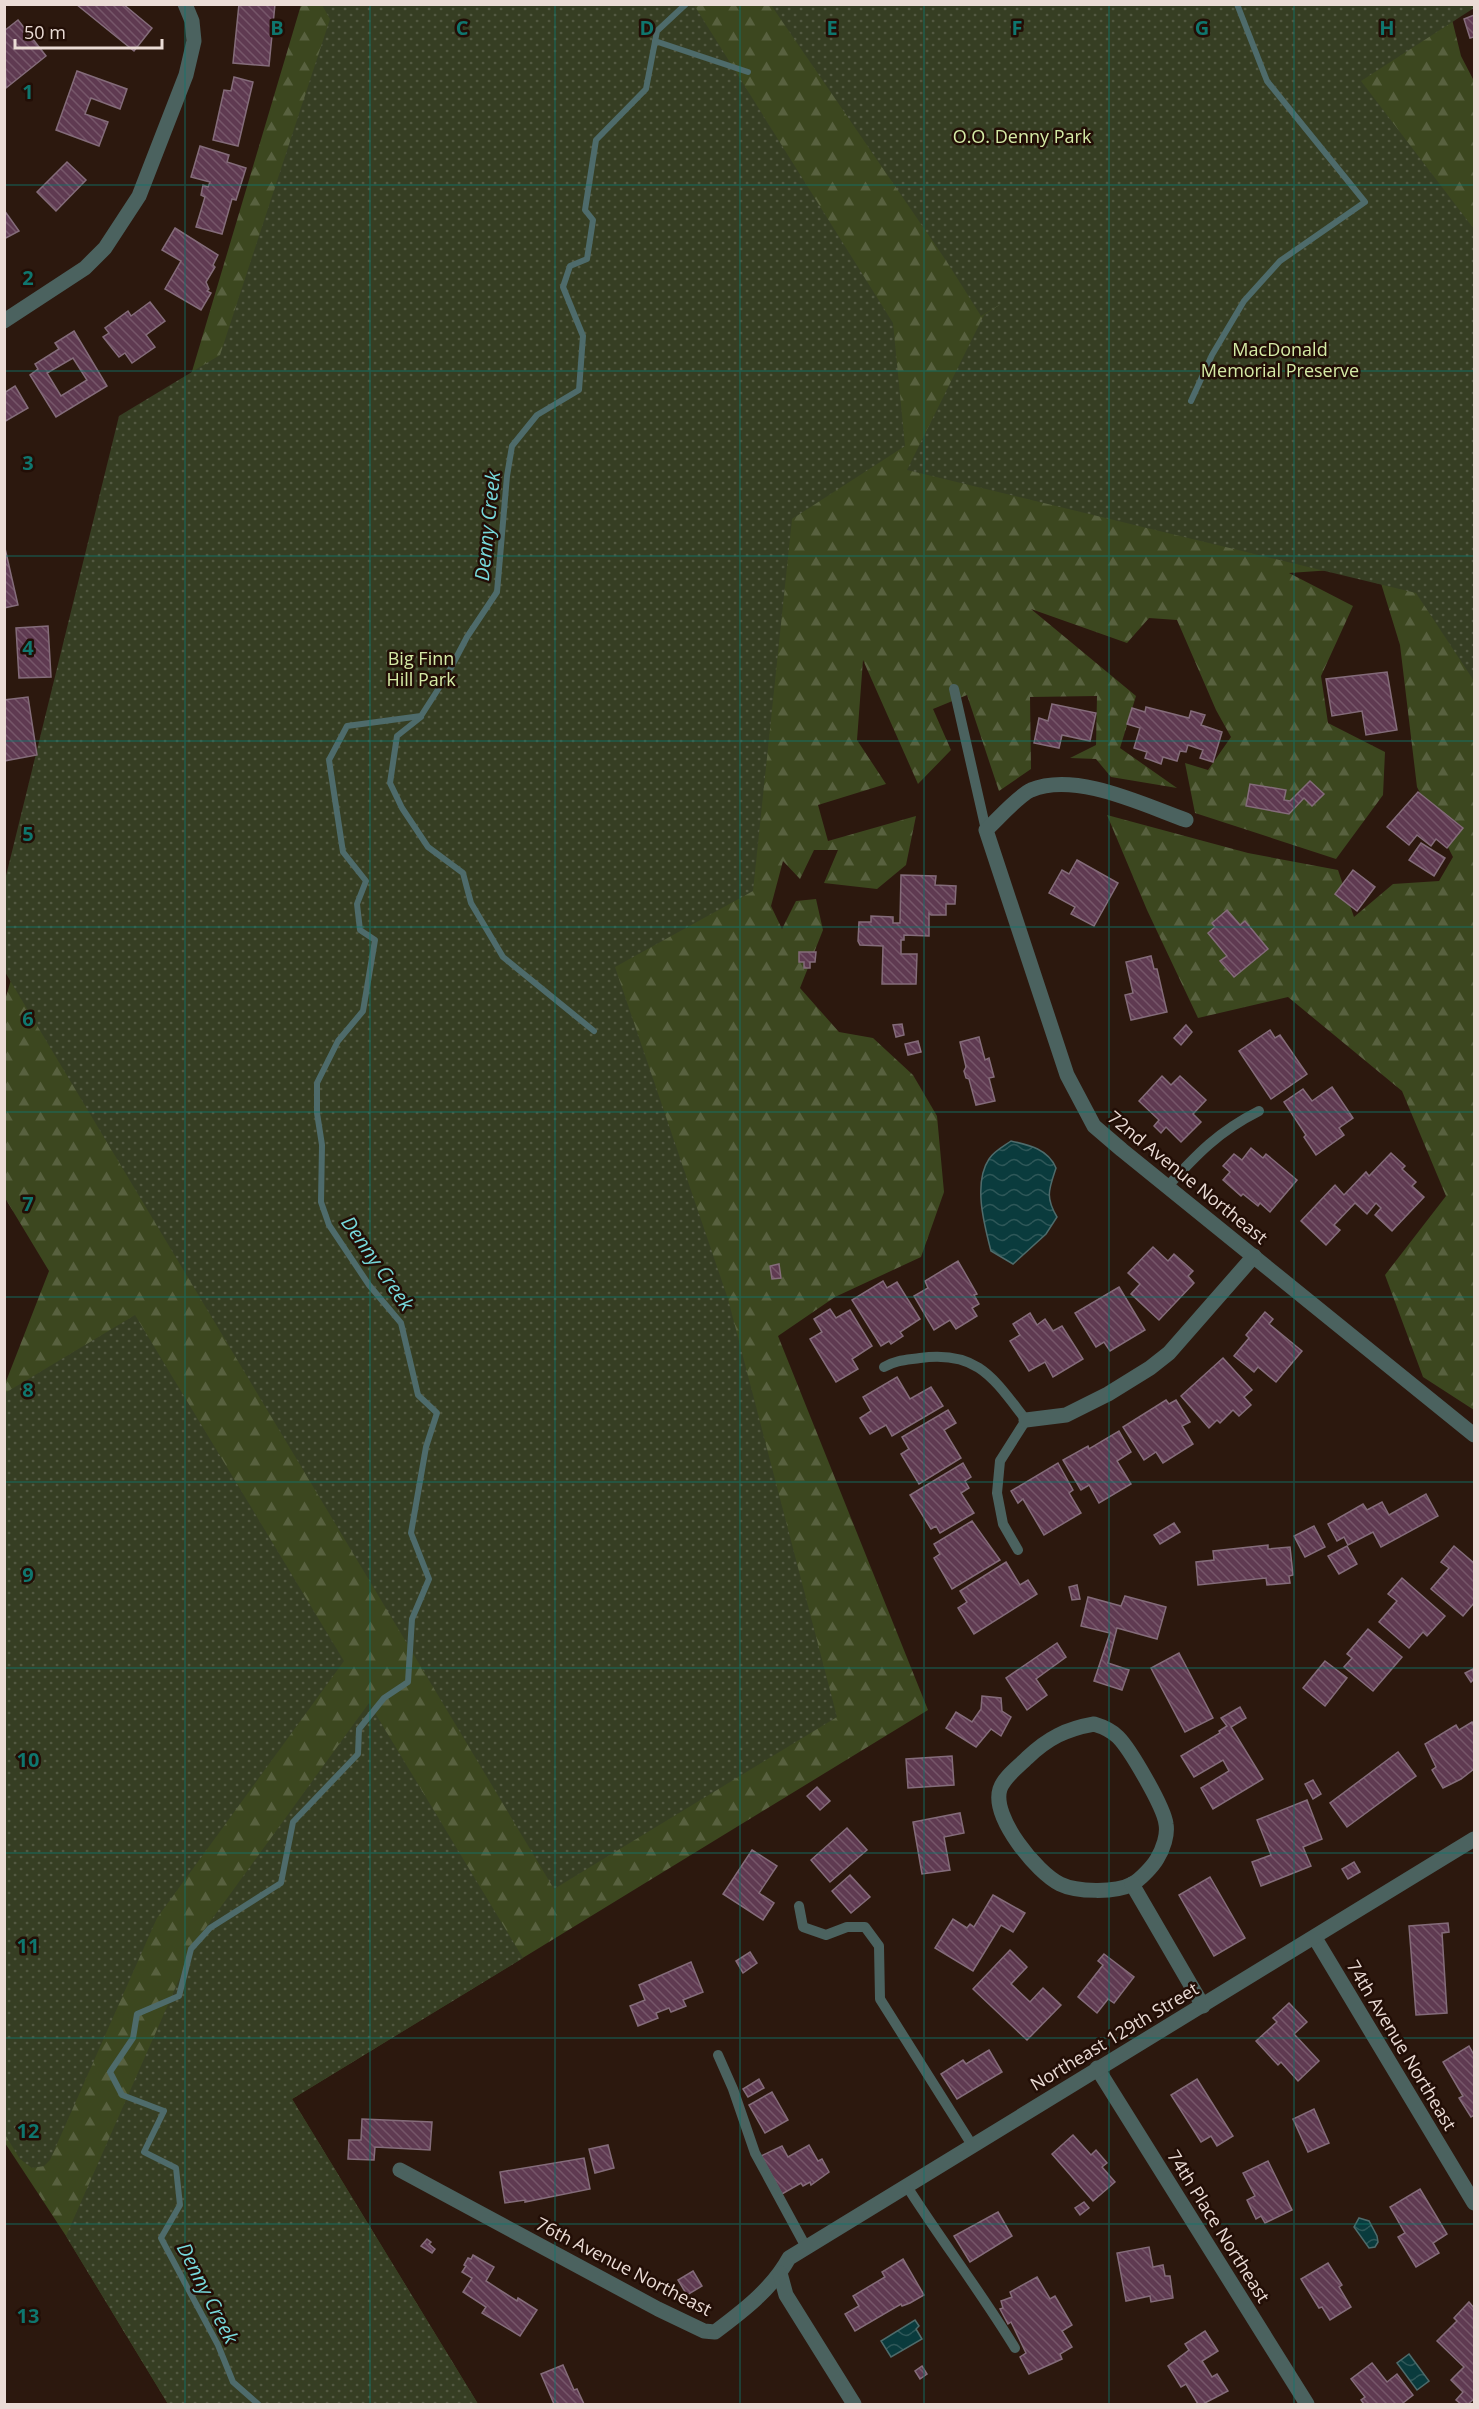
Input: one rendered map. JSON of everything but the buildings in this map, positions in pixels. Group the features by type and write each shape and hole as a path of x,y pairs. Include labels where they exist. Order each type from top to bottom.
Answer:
{"street":[{"path":"4,321 85,268 105,248 139,196 186,75 194,41 192,21 185,4"},
{"path":"986,830 1029,791 1051,785 1068,785 1110,793 1186,820"},
{"name":"72nd Avenue Northeast","path":"986,830 1067,1075 1078,1100 1094,1126 1474,1435"},
{"path":"1026,1420 1066,1415 1108,1394 1150,1368 1169,1353 1254,1256"},
{"path":"1094,1724 1108,1729 1120,1739 1161,1806 1167,1825 1164,1846 1156,1861 1132,1884 1106,1891 1063,1886 1048,1877 1008,1829 1000,1810 1000,1790 1012,1772 1058,1734 1094,1724"},
{"name":"Northeast 129th Street","path":"780,2273 789,2258 806,2247 1474,1839"},
{"path":"1132,1884 1203,2006"},
{"name":"74th Avenue Northeast","path":"1315,1938 1474,2203"},
{"name":"74th Place Northeast","path":"1097,2068 1307,2404"},
{"name":"76th Avenue Northeast","path":"400,2170 704,2331 715,2332 747,2307 780,2273"},
{"path":"780,2273 786,2295 854,2404"}],"lane":[{"path":"954,688 986,830"},
{"path":"1167,1187 1206,1145 1235,1123 1259,1110"},
{"path":"884,1367 894,1361 930,1357 956,1357 972,1362 997,1382 1026,1420 1000,1461 997,1493 1003,1524 1018,1550"},
{"path":"799,1906 803,1927 826,1935 847,1927 865,1927 879,1946 880,1999 972,2145"},
{"path":"718,2055 733,2089 754,2153 806,2247"},
{"path":"906,2185 1015,2348"}],"green space":[{"name":"O.O. Denny Park","path":"301,5 1457,5 1449,7 1461,56 1474,81 1474,1410 1423,1377 1385,1275 1446,1196 1402,1091 1288,997 1198,1018 1147,910 1107,815 1248,853 1338,870 1354,917 1393,884 1439,881 1453,857 1417,787 1400,645 1376,567 1289,573 1353,606 1321,676 1328,723 1385,752 1383,795 1336,859 1195,813 1185,763 1208,770 1231,737 1216,710 1177,620 1149,618 1127,643 1031,609 1136,696 1120,748 1177,788 1111,777 1096,759 1070,758 1096,745 1097,696 1030,697 1031,769 999,791 967,695 933,709 951,750 918,784 863,660 857,740 886,784 818,805 828,841 916,816 906,865 877,889 824,883 838,850 814,850 800,879 783,861 771,906 782,929 796,901 816,899 823,930 800,988 839,1032 873,1038 913,1075 937,1116 944,1192 921,1257 835,1297 778,1336 928,1710 292,2099 478,2404 168,2404 66,2236 5,2143 5,1384 49,1271 5,1198 5,1000"},
{"name":"Big Finn Hill Park","path":"322,5 694,5 893,323 905,446 792,519 753,891 615,967 728,1299 837,1717 554,1889 5,972 5,880 119,416 220,355 330,19"},
{"name":"MacDonald Memorial Preserve","path":"771,5 1474,5 1474,8 1361,81 1474,229 1474,681 1416,593 907,470 984,315 1004,302 981,316 947,262"},
{"path":"135,1315 344,1661 157,1918 50,2160 44,2166 32,2168 20,2159 4,2133 5,1393"},
{"path":"369,1703 523,1958 292,2099 478,2404 168,2404 66,2236 196,1941"}],"water":[{"path":"1011,1141 1043,1152 1053,1162 1056,1168 1050,1187 1050,1198 1057,1217 1046,1234 1013,1264 991,1251 981,1204 984,1169 996,1151"},
{"path":"1359,2218 1369,2221 1377,2236 1378,2242 1375,2247 1369,2248 1354,2227"},
{"path":"915,2320 919,2326 916,2329 922,2339 891,2357 881,2341"},
{"path":"1409,2354 1429,2381 1417,2390 1397,2363"}],"waterway":[{"name":"Denny Creek","path":"258,2404 233,2382 218,2345 161,2238 180,2205 176,2168 144,2152 164,2111 122,2095 110,2072 133,2038 137,2014 179,1996 191,1949 210,1928 281,1883 293,1822 358,1754 359,1729 384,1698 408,1682 412,1619 429,1579 411,1533 426,1447 437,1413 418,1395 401,1323 369,1285 329,1225 321,1202 322,1145 317,1113 317,1083 338,1041 363,1011 375,940 360,930 357,904 366,881 343,852 329,760 347,726 421,716 446,677 467,637 497,592 507,476 512,446 537,415 579,390 583,336 563,287 570,266 587,259 593,220 585,210 596,140 646,89 657,31 686,4"},
{"path":"1191,401 1212,355 1244,301 1280,261 1365,202 1267,81 1237,4"},
{"path":"655,41 748,72"},
{"path":"421,717 397,736 390,783 402,808 428,847 463,873 471,903 503,957 594,1031"}]}
